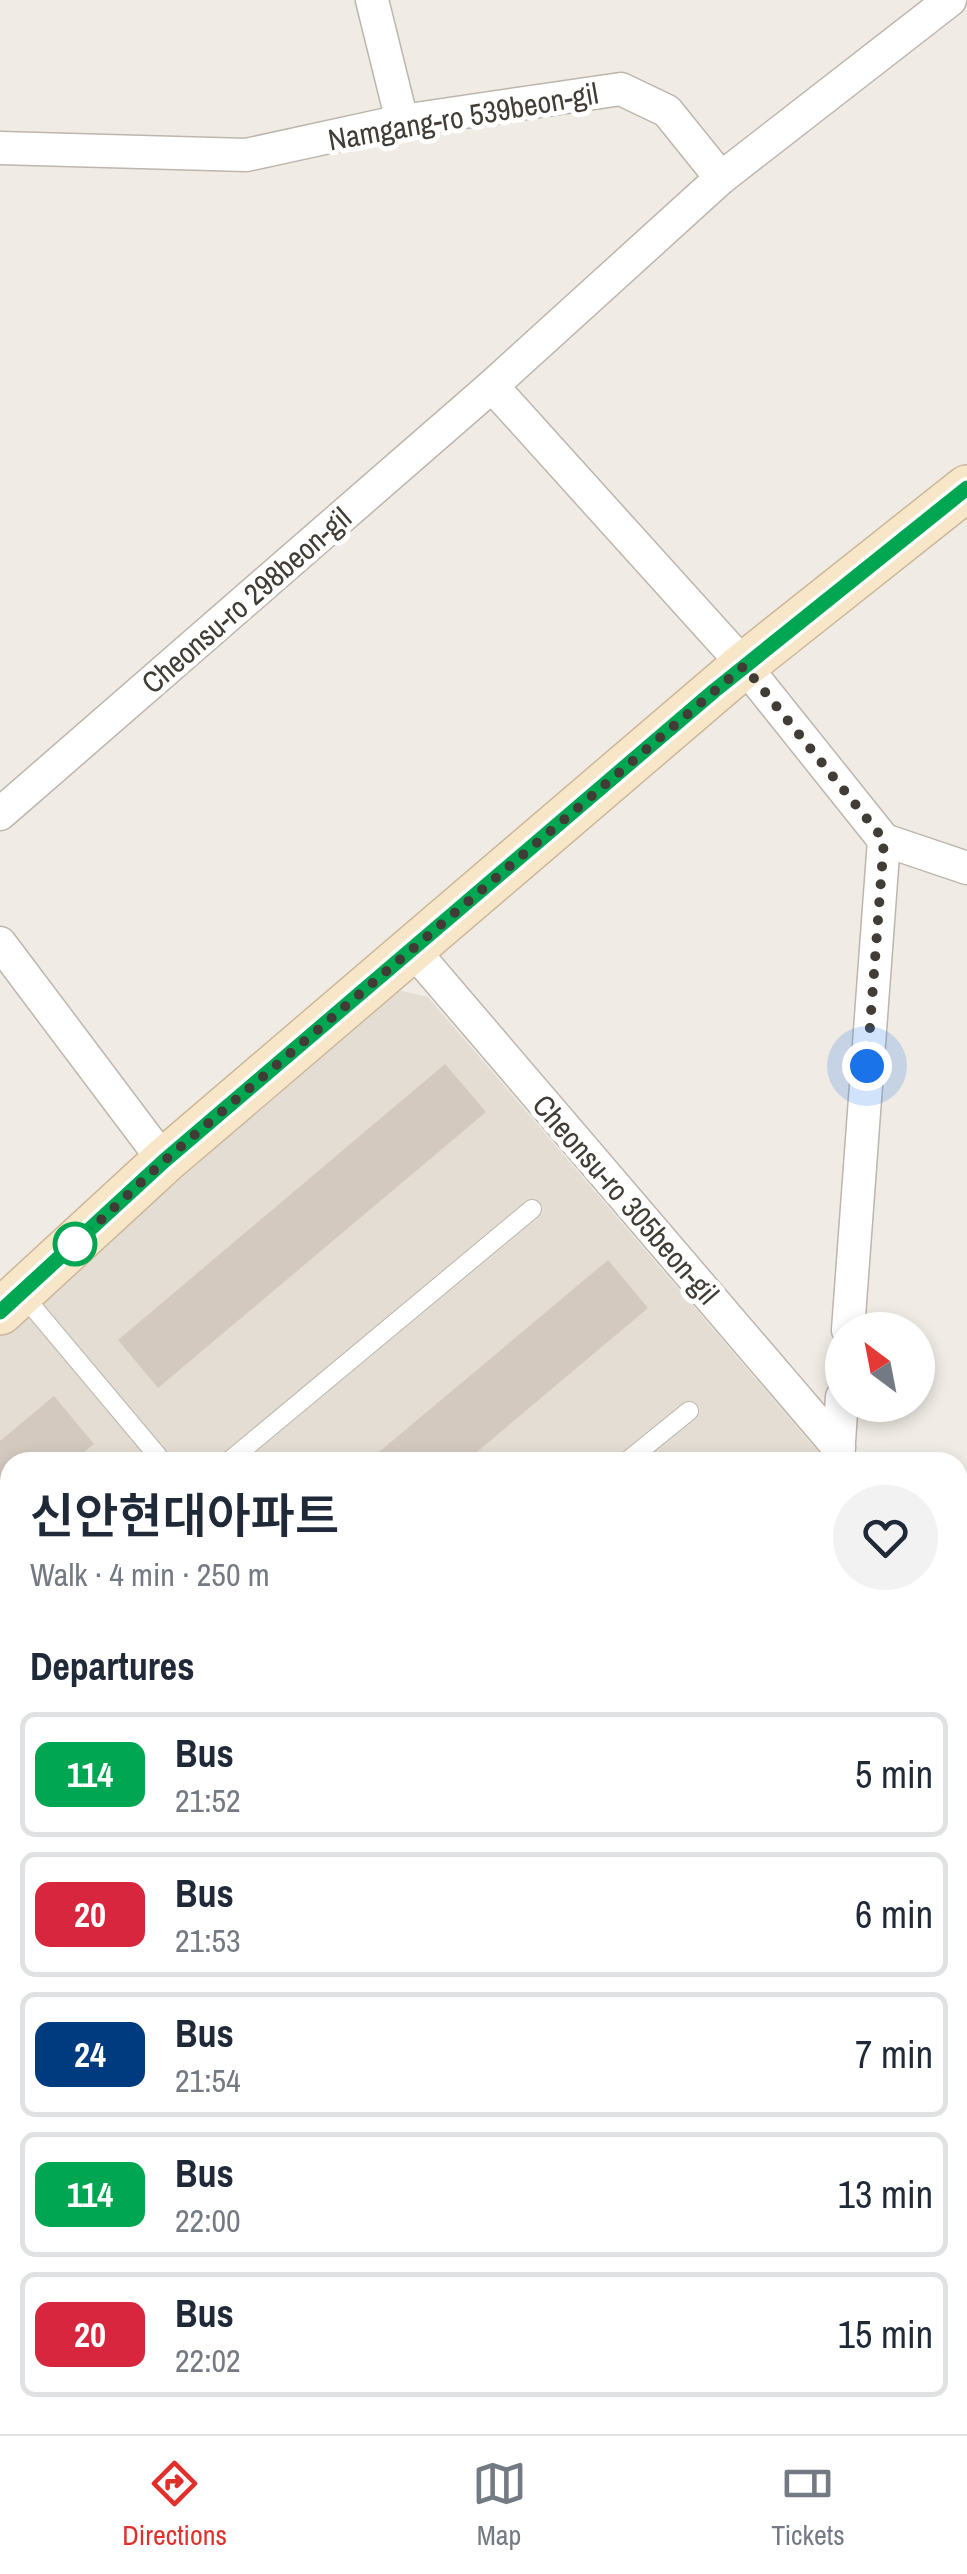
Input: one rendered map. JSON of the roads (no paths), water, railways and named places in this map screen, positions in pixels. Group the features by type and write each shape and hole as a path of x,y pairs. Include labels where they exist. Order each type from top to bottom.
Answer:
{"street":[{"path":"372,0 402,122"},
{"path":"721,178 950,0"},
{"name":"Namgang-ro 539beon-gil","path":"0,148 246,156 402,122 621,89 667,112 721,178"},
{"name":"Cheonsu-ro 298beon-gil","path":"0,814 492,386 721,178"},
{"path":"492,386 744,666 884,840 967,868"},
{"path":"11,1303 164,1161 744,666 967,488"},
{"path":"849,1312 884,840"},
{"path":"0,942 164,1161"},
{"name":"Cheonsu-ro 305beon-gil","path":"413,950 835,1452"},
{"path":"838,1452 840,1422"}],"lane":[{"path":"240,1452 532,1210"},
{"path":"11,1303 153,1452"},
{"path":"638,1452 689,1411"}]}
